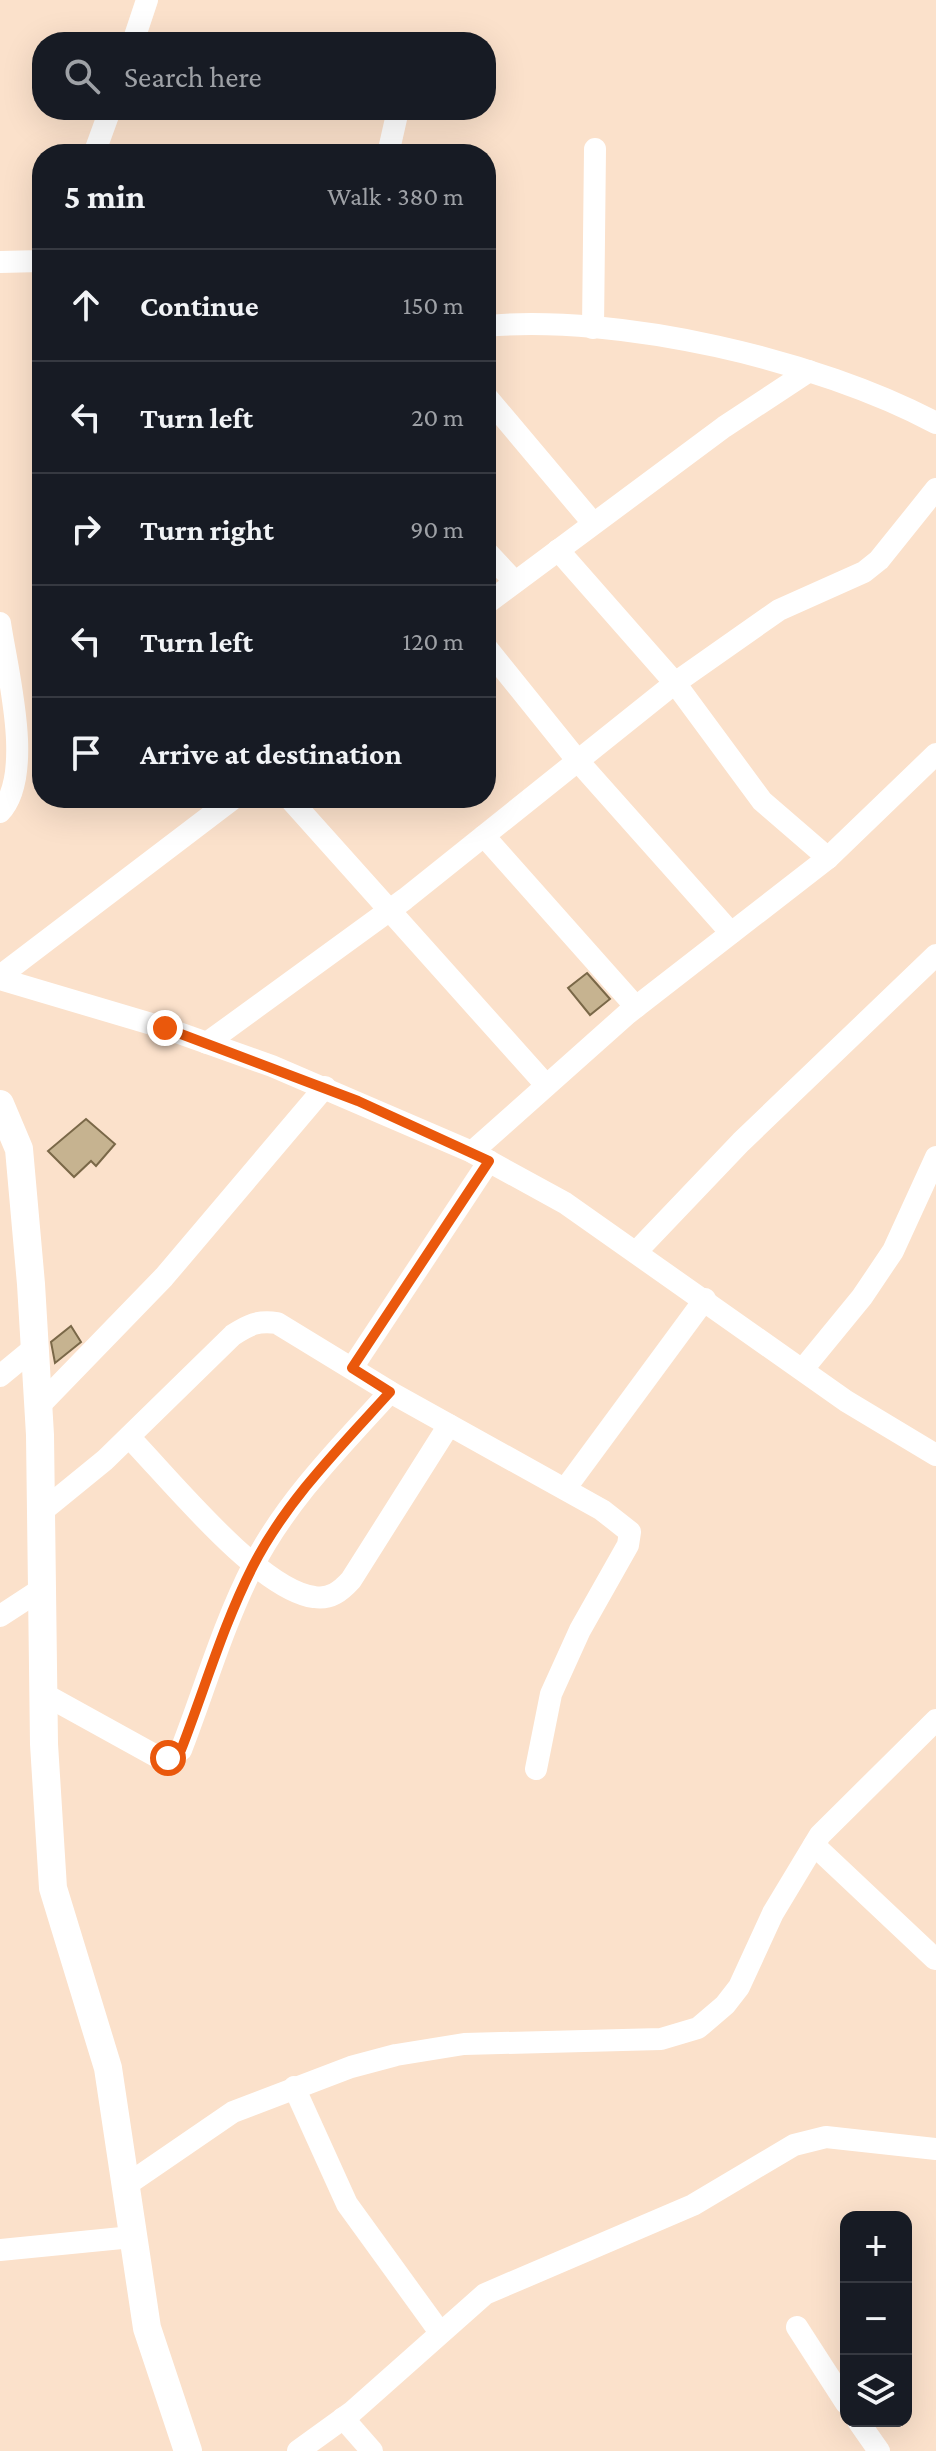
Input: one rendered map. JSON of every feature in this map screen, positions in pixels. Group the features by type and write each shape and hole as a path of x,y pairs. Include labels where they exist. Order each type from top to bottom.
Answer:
{"street":[{"path":"136,32 147,0"},
{"path":"98,144 106,120"},
{"path":"390,144 396,120"},
{"path":"593,328 595,149"},
{"path":"0,262 32,261"},
{"path":"496,325 537,323 663,338 848,382 936,423"},
{"path":"496,596 593,523 809,371"},
{"path":"496,408 593,523"},
{"path":"207,1043 390,910 675,683 779,610 864,572 879,560 936,489"},
{"path":"558,550 675,683 762,801 828,858"},
{"path":"496,562 515,582"},
{"path":"0,623 18,766 9,803 0,812"},
{"path":"496,659 577,760 731,933"},
{"path":"352,1368 480,1156 546,1085 636,1007 828,858 936,754"},
{"path":"0,978 221,808"},
{"path":"298,808 546,1085"},
{"path":"484,836 636,1007"},
{"path":"637,1251 870,1014 936,955"},
{"path":"0,978 207,1043 325,1087 480,1156 565,1203 846,1401 936,1455"},
{"path":"38,1407 164,1277 325,1087"},
{"path":"0,1106 14,1132 22,1167 38,1407 42,1693 53,1888 108,2068 147,2328 188,2451"},
{"path":"803,1369 862,1297 893,1251 936,1157"},
{"path":"565,1489 705,1299"},
{"path":"40,1513 129,1437 248,1324 265,1321 277,1323 390,1392 602,1510 630,1532 628,1545 580,1630 551,1694 536,1769"},
{"path":"0,1376 34,1348"},
{"path":"42,1693 156,1756 174,1755 181,1750 223,1631 253,1565 299,1497 390,1392"},
{"path":"129,1437 253,1565 306,1595 332,1596 343,1588 449,1425"},
{"path":"0,1616 40,1590"},
{"path":"125,2186 233,2112 351,2067 428,2049 493,2043 661,2039 698,2028 725,2005 739,1987 773,1913 814,1845 841,1811 936,1720"},
{"path":"814,1845 935,1959"},
{"path":"294,2087 347,2204 439,2331"},
{"path":"298,2451 343,2418 485,2294 693,2205 794,2145 818,2138 842,2138 936,2149"},
{"path":"0,2250 132,2237"},
{"path":"797,2327 840,2394"},
{"path":"343,2418 372,2451"},
{"path":"862,2427 879,2451"}],"building":[{"path":"587,973 610,999 590,1015 568,988"},
{"path":"86,1119 115,1144 96,1166 91,1161 74,1177 48,1151"},
{"path":"71,1326 81,1342 55,1363 51,1342"}],"route":[{"path":"165,1028 358,1101 489,1161 352,1368 390,1392 299,1497 262,1550 223,1631 181,1750 168,1758"}]}
